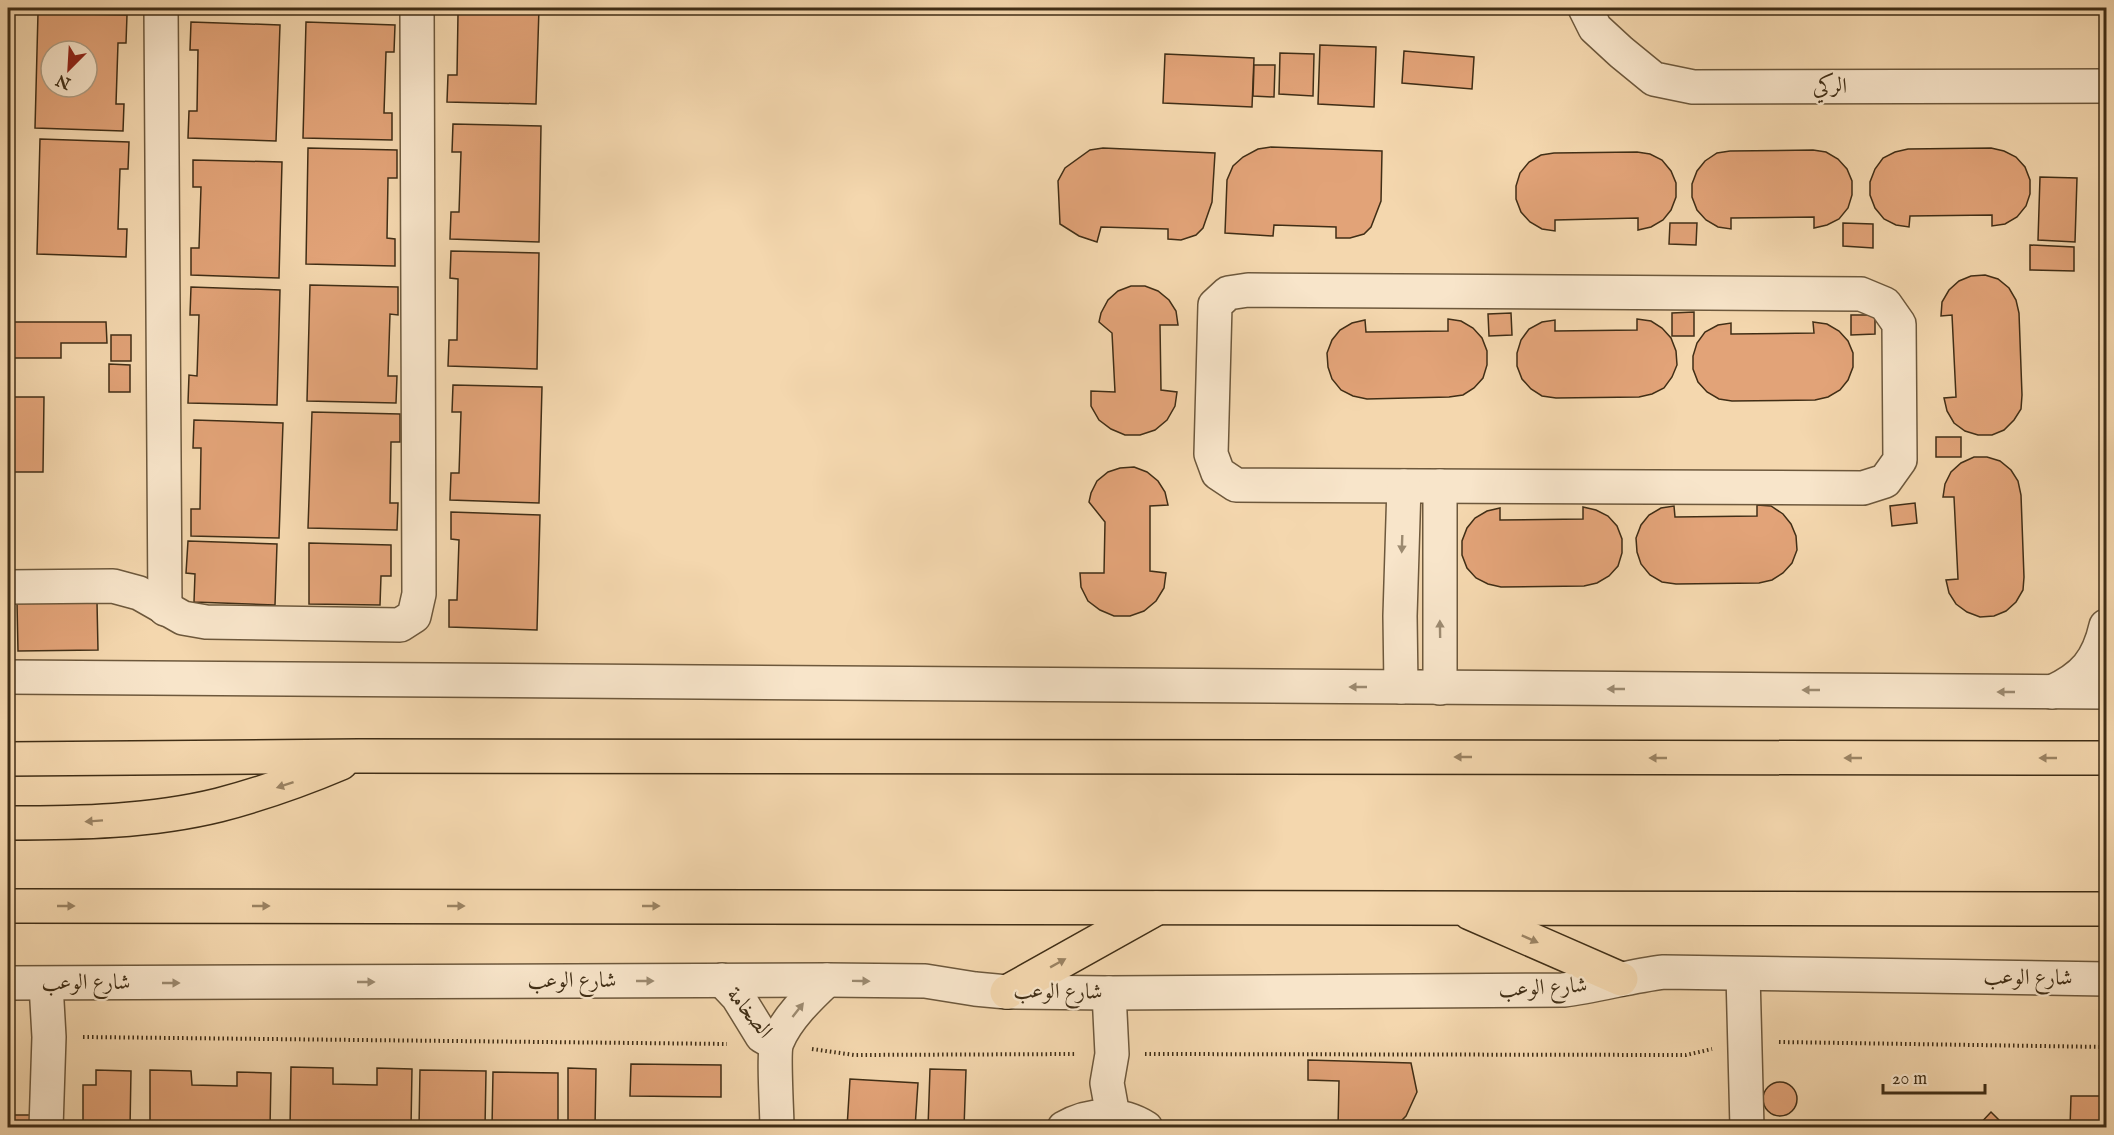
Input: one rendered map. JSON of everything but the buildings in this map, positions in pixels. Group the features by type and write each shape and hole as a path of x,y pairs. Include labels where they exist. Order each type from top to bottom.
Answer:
{"main road":[{"path":"8,759 359,756 2106,758"},
{"path":"8,824 143,818 217,805 290,784 359,756"},
{"path":"8,906 2106,909"},
{"path":"1007,992 1160,907"},
{"path":"1457,907 1621,979"}],"street":[{"path":"161,8 165,609"},
{"path":"8,587 113,586 139,593 183,618 206,622 400,625 414,616 418,594 417,8"},
{"name":"الركي","path":"1585,8 1596,28 1654,79 1693,87 2106,86"},
{"path":"1248,290 1861,294 1885,304 1899,324 1900,460 1885,481 1863,488 1440,486 1236,485 1218,472 1211,454 1215,305 1228,293 1248,290"},
{"path":"1401,687 1400,616 1404,486"},
{"path":"1440,486 1440,688"},
{"path":"2052,692 2069,684 2095,659 2106,626"},
{"path":"8,677 2106,692"},
{"name":"شارع الوعب","path":"8,983 827,980 925,981 1007,992 1109,993 1563,990 1664,972 2106,979"},
{"path":"1743,974 1747,1128"},
{"name":"الصخامة","path":"722,980 738,997 762,1036 776,1044"},
{"name":"الصخامة","path":"777,1128 776,1044 809,996 827,980"},
{"path":"46,984 49,1037 46,1128"},
{"path":"1109,993 1112,1054 1107,1083 1113,1116"},
{"path":"1064,1128 1085,1118 1113,1116 1127,1119 1146,1128"}],"path":[{"path":"49,1037 776,1044 854,1054 1686,1055 1746,1041 2106,1047"}]}
